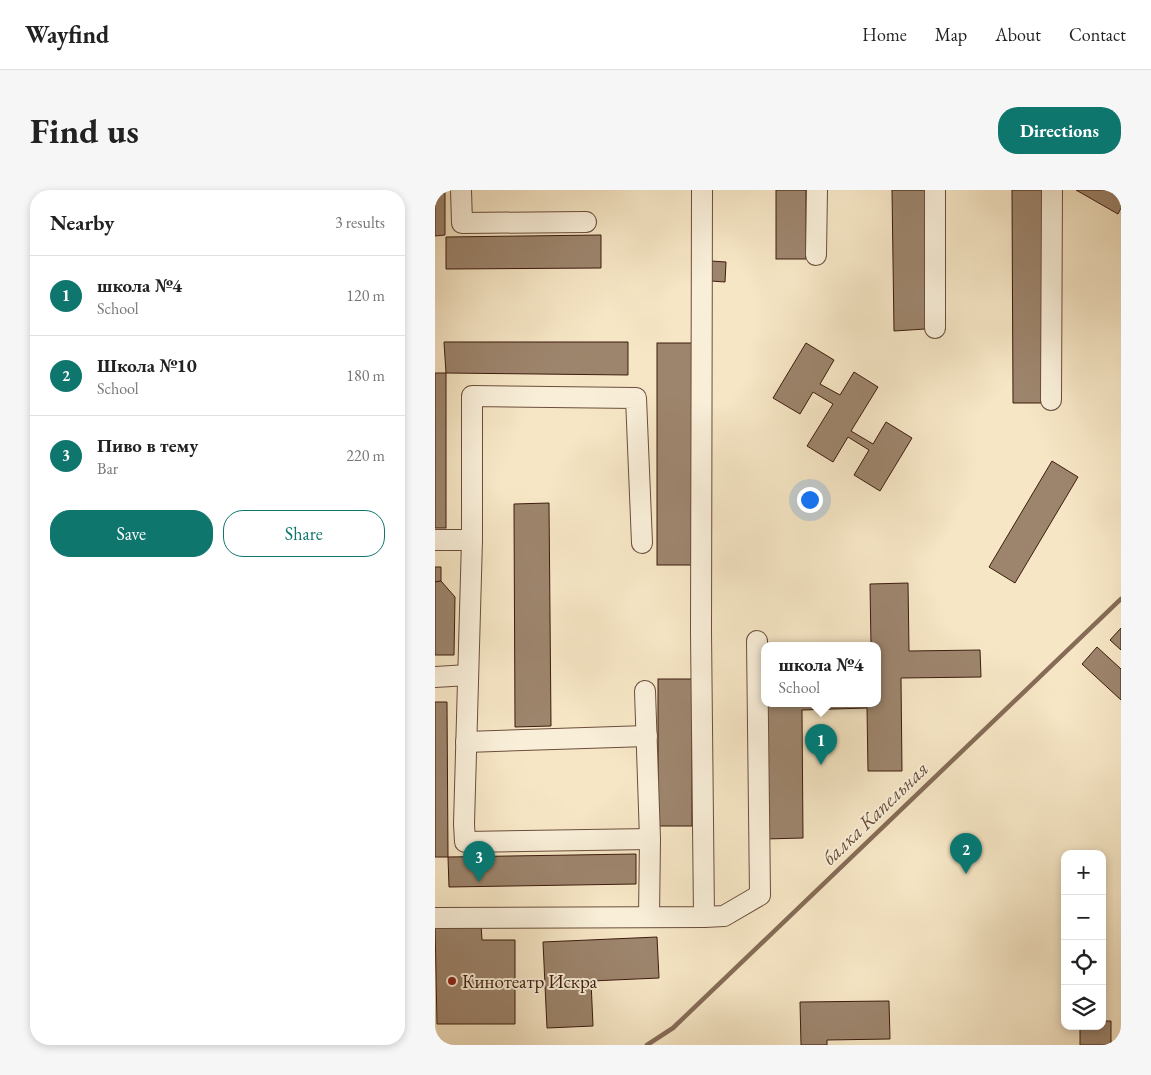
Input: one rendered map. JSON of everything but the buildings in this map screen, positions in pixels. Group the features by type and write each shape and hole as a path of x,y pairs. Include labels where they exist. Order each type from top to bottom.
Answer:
{"lane":[{"path":"461,190 463,223 586,222"},
{"path":"702,190 701,641 704,917"},
{"path":"816,255 817,190"},
{"path":"935,190 935,328"},
{"path":"1051,400 1052,190"},
{"path":"642,543 636,398 472,396 472,540 465,842 650,839"},
{"path":"435,540 472,540"},
{"path":"435,918 724,916 760,895 757,641"},
{"path":"435,677 468,675"},
{"path":"645,691 650,839 649,916"},
{"path":"466,742 647,736"}],"waterway":[{"name":"балка Капельная","path":"647,1045 673,1028 1121,599"}],"place":[{"name":"школа №4","path":"821,765"},
{"name":"Школа №10","path":"966,874"},
{"name":"Пиво в тему","path":"479,882"},
{"name":"Кинотеатр Искра","path":"452,981"}]}
